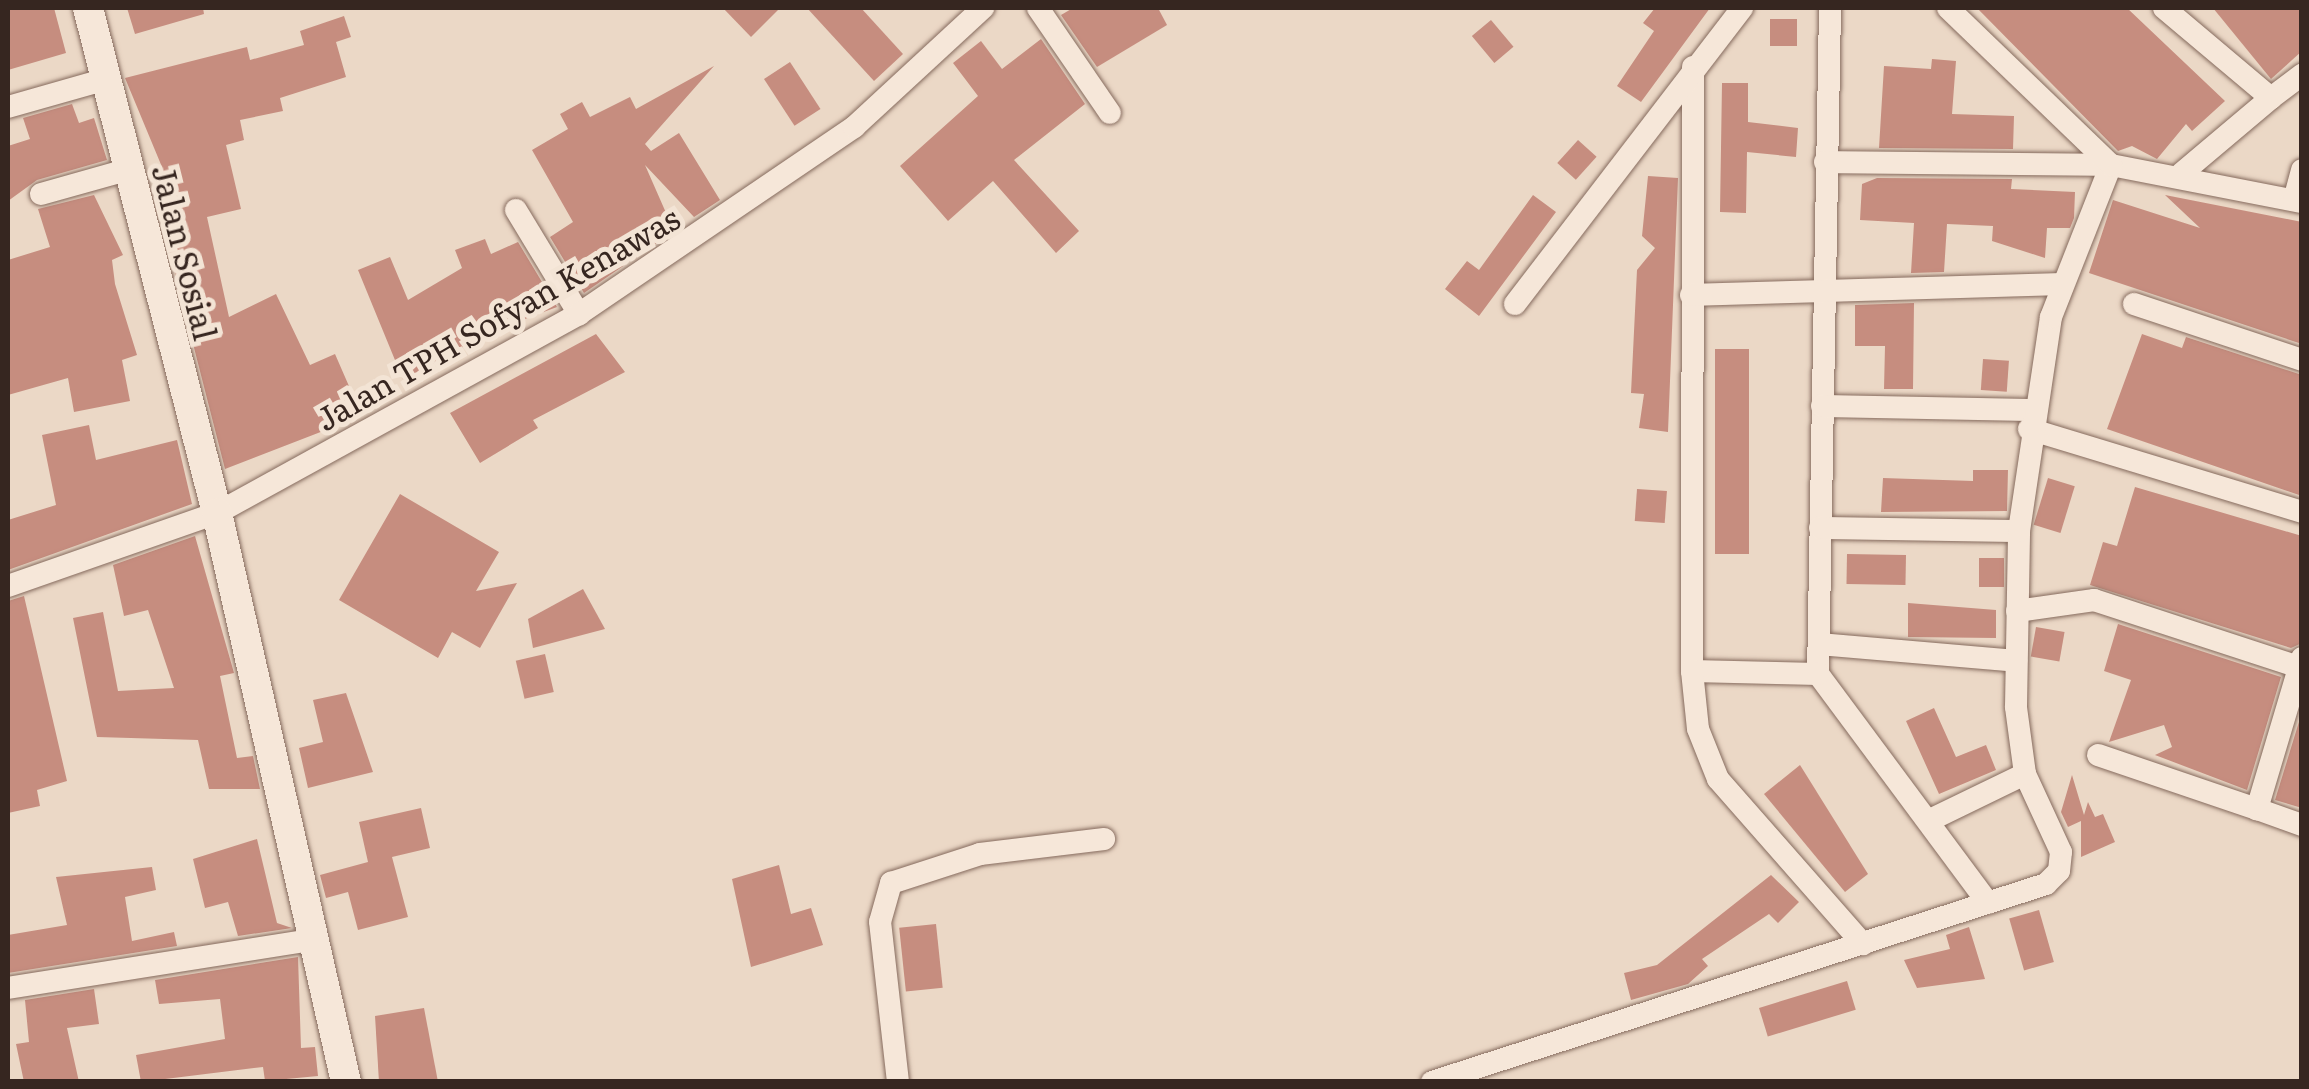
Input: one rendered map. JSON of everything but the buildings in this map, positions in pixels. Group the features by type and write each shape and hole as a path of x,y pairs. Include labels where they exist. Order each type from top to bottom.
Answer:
{"street":[{"name":"Jalan Sosial","path":"88,8 217,512 310,940 346,1082"},
{"name":"Jalan TPH Sofyan Kenawas","path":"8,586 217,512 579,314 854,127 984,8"},
{"path":"1038,8 1110,113"},
{"path":"1516,304 1692,67 1742,8"},
{"path":"1830,8 1818,674 1988,903"},
{"path":"1948,8 2112,164"},
{"path":"2164,8 2271,98"},
{"path":"1692,67 1692,671 1698,729 1718,779 1863,944"},
{"path":"2182,173 2302,75"},
{"path":"8,108 106,79"},
{"path":"1825,162 2112,164 2182,173 2298,201 2302,170"},
{"path":"1432,1082 1988,903 2058,872 2057,839 2025,774 2016,661 2019,532 2030,420 2060,284 2112,164"},
{"path":"42,194 130,169"},
{"path":"516,210 579,314"},
{"path":"1692,296 1824,288 2060,284"},
{"path":"2134,304 2302,360"},
{"path":"1822,406 2030,420 2302,512"},
{"path":"1820,528 2019,532"},
{"path":"2017,612 2094,600 2300,662 2257,810"},
{"path":"1818,644 2016,661"},
{"path":"1692,671 1818,674"},
{"path":"2098,754 2302,825"},
{"path":"1928,822 2025,774"},
{"path":"898,1082 880,922 890,883 980,854 1104,838"},
{"path":"8,988 310,940"}]}
